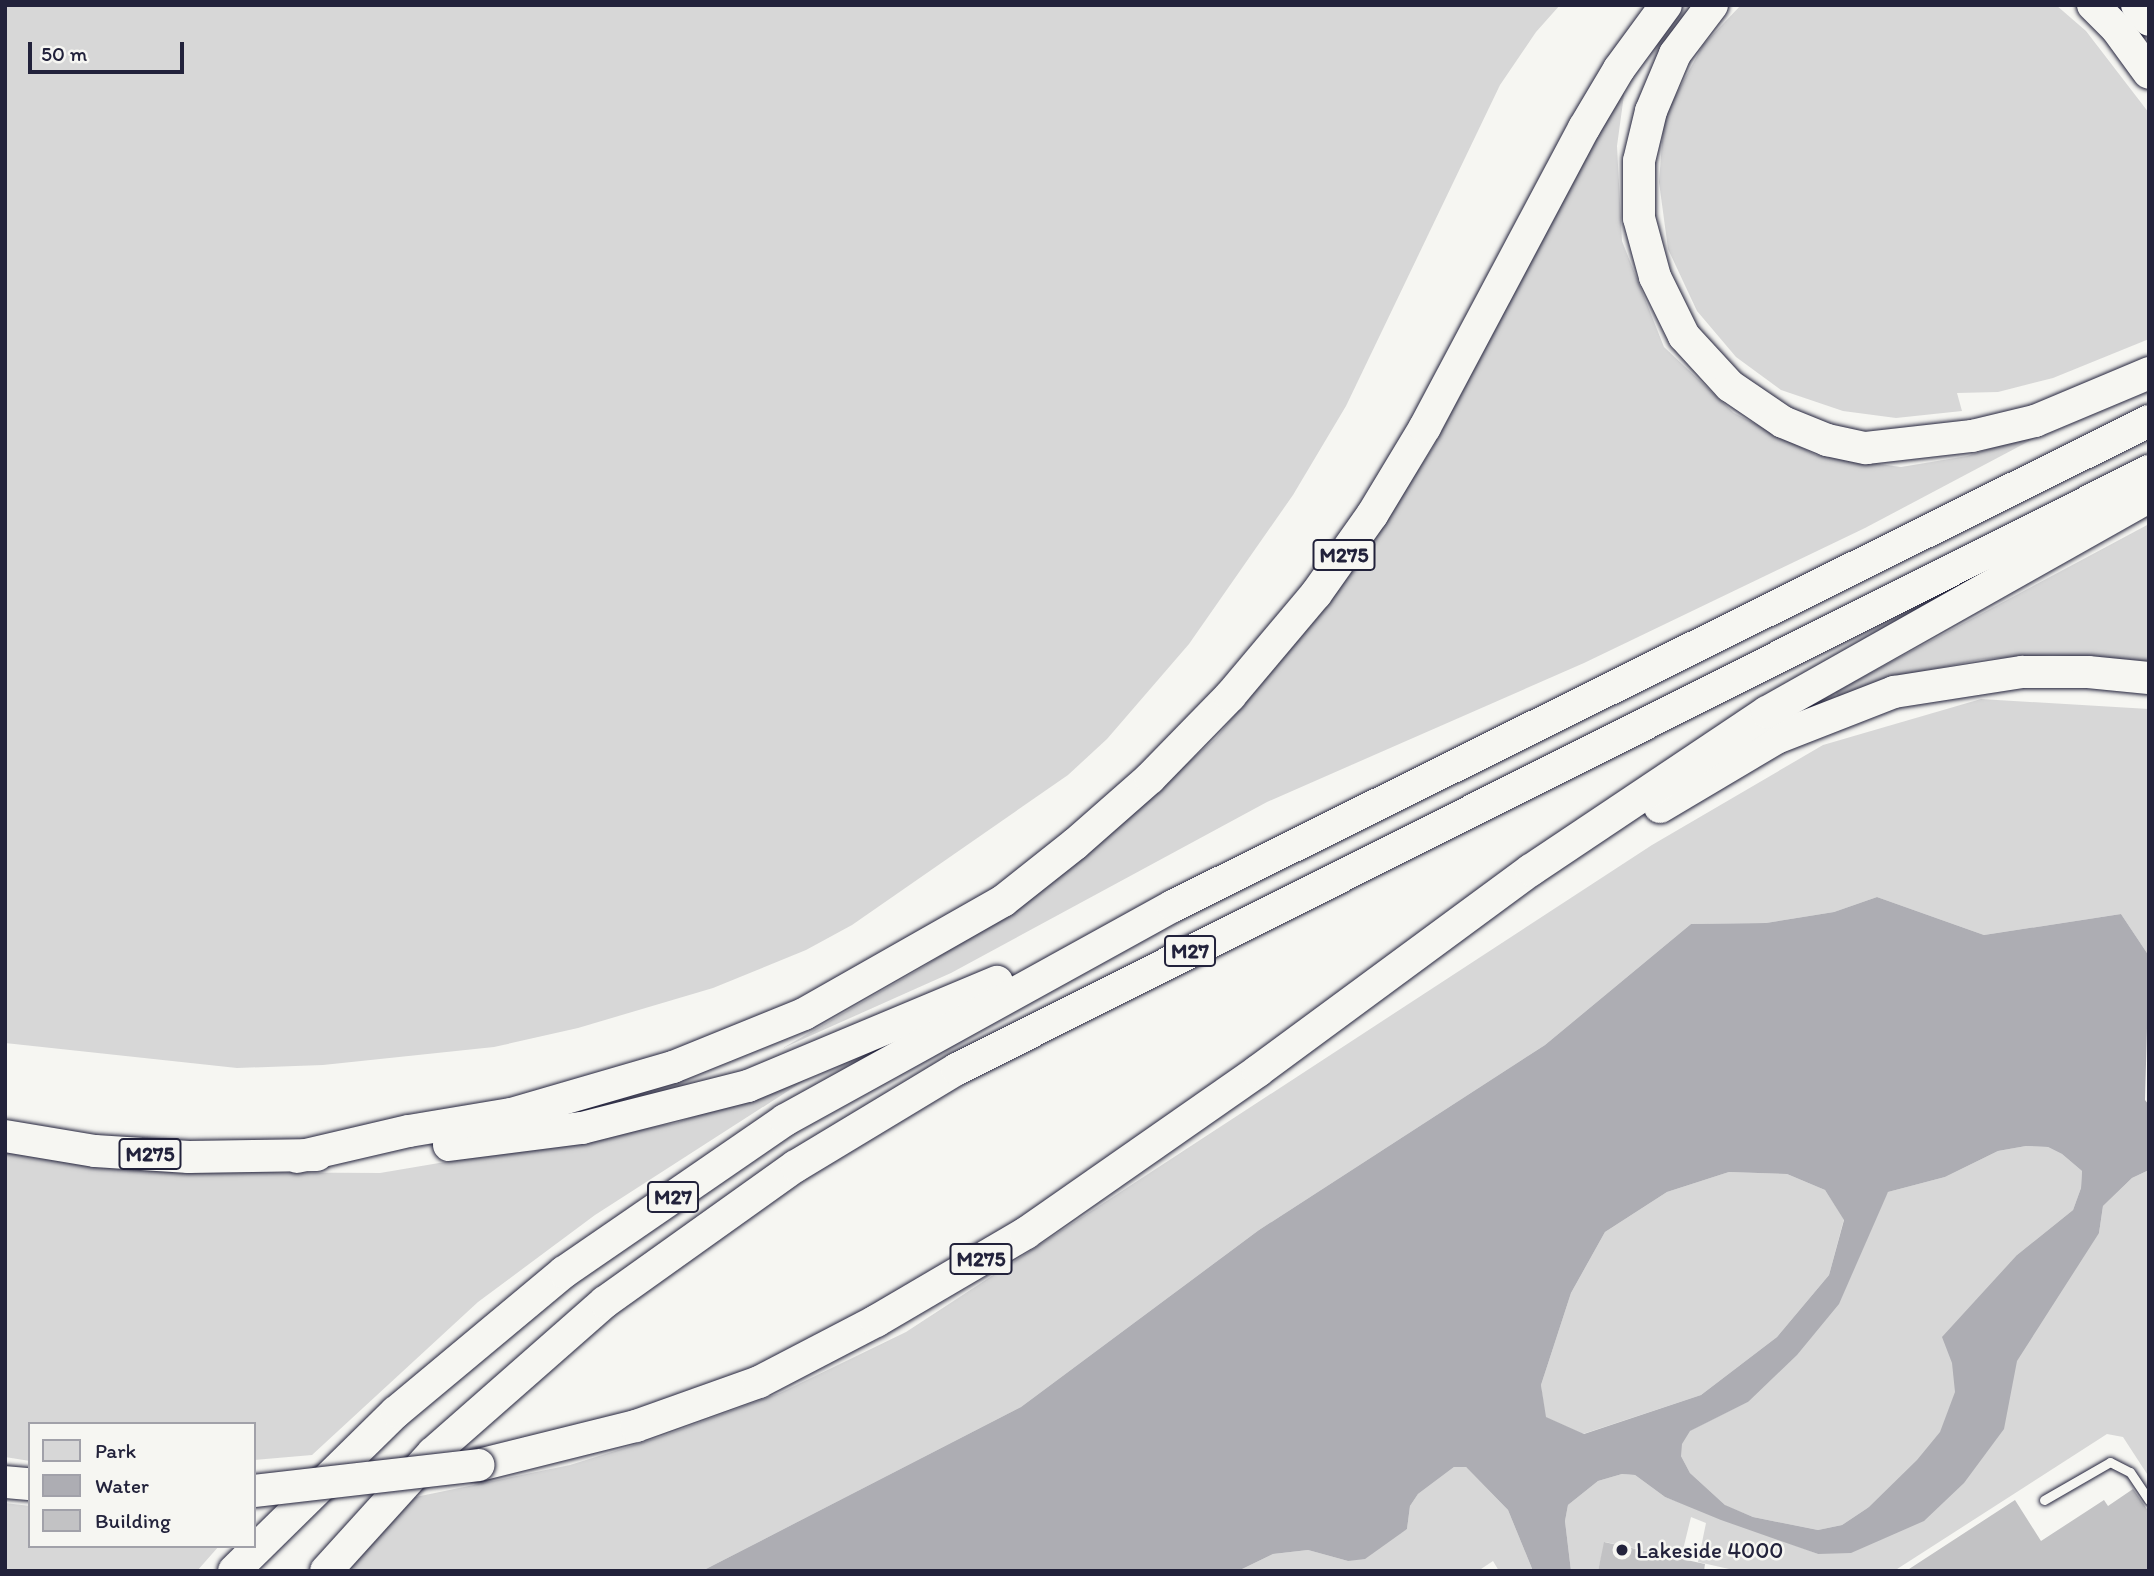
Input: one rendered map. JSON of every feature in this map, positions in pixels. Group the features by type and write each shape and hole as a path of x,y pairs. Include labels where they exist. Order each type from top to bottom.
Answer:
{"highway":[{"name":"M275","path":"5,1136 95,1151 189,1157 297,1157 409,1131 511,1114 673,1067 804,1014 908,959 1003,901 1075,844 1150,778 1230,696 1316,594 1372,515 1425,427 1584,128 1619,69 1667,5"},
{"path":"1712,5 1675,54 1651,111 1639,161 1639,218 1655,277 1685,336 1730,386 1783,422 1826,440 1866,448 1972,436 2035,421 2149,373"},
{"path":"2093,5 2117,29 2149,73"},
{"path":"2137,5 2149,20"},
{"name":"M27","path":"234,1571 396,1412 564,1272 785,1120 1173,906 2149,421"},
{"name":"M27","path":"326,1571 433,1453 605,1302 796,1166 957,1069 1614,736 2149,471"},
{"path":"1429,946 1531,870 1768,712 2149,497"},
{"name":"M275","path":"256,1491 479,1465 636,1426 759,1382 876,1321 1026,1233 1429,946 1479,925 1741,757 1856,704 1932,683 1989,674 2088,671 2149,678"},
{"path":"297,1157 447,1146 582,1128 748,1086 1173,906"},
{"path":"5,1482 28,1484"}],"lane":[{"path":"2045,1500 2110,1462 2130,1472 2149,1500"}],"green space":[{"path":"5,5 1560,5 1536,32 1500,85 1346,406 1293,495 1189,644 1107,739 1068,775 852,925 806,950 713,988 578,1028 494,1047 323,1065 237,1068 5,1043"},
{"path":"1741,5 2056,5 2086,31 2149,113 2149,339 2053,378 1998,392 1957,393 1962,411 1896,418 1843,411 1781,390 1736,357 1697,311 1668,249 1659,182 1664,117 1703,45"},
{"path":"1626,80 1617,146 1622,241 1664,347 1734,413 1816,455 1901,467 1967,456 2054,428 1865,528 1584,663 1267,802 951,973 783,1048 925,966 1070,867 1216,738 1349,574 1432,449"},
{"path":"2149,524 2149,661 2052,655 1983,659 1910,674 1841,700 1835,692"},
{"path":"1981,699 2149,709 2149,956 2121,914 1984,935 1877,897 1834,912 1766,923 1691,924 1545,1045 1259,1230 1021,1407 702,1571 340,1571 401,1500 570,1465 660,1437 780,1393 906,1332 1652,845 1823,745"},
{"path":"819,1071 595,1215 478,1302 312,1455 256,1460 256,1422 28,1422 28,1461 5,1457 5,1150 236,1172 380,1173 676,1123"},
{"path":"2026,1146 2048,1147 2062,1154 2082,1171 2081,1188 2073,1210 2017,1255 2099,1233 2103,1206 2132,1178 2149,1170 2149,1477 2123,1437 2107,1434 1894,1571 1738,1571 1698,1562 1706,1523 1691,1517 1681,1558 1605,1542 1598,1571 1571,1571 1565,1521 1568,1505 1598,1481 1622,1474 1635,1475 1665,1497 1818,1554 1869,1507 1842,1525 1818,1530 1753,1517 1726,1506 1690,1473 1681,1456 1681,1444 1689,1431 1748,1402 1888,1192 1945,1177 1998,1151"},
{"path":"1729,1172 1787,1174 1825,1190 1844,1219 1829,1275 1777,1337 1701,1395 1583,1434 1545,1417 1541,1385 1571,1293 1605,1232 1667,1192"},
{"path":"1454,1467 1466,1467 1508,1510 1533,1571 1499,1571 1493,1561 1478,1571 1238,1571 1273,1554 1308,1550 1348,1561 1407,1529 1410,1506 1418,1494"},
{"path":"5,1503 28,1506 28,1548 217,1548 197,1571 5,1571"}],"water":[{"path":"1877,897 1984,935 2121,914 2149,956 2145,1100 2149,1105 2149,1170 2132,1178 2103,1206 2099,1233 2017,1361 2004,1429 1964,1483 1924,1521 1851,1553 1818,1554 1721,1520 1665,1497 1635,1475 1622,1474 1598,1481 1568,1505 1565,1521 1571,1571 1533,1571 1508,1510 1466,1467 1454,1467 1418,1494 1410,1506 1407,1529 1365,1559 1348,1561 1308,1550 1273,1554 1238,1571 702,1571 1021,1407 1259,1230 1545,1045 1691,924 1766,923 1834,912","holes":["2026,1146 2048,1147 2062,1154 2082,1171 2081,1188 2073,1210 2017,1255 1942,1337 1952,1363 1955,1392 1940,1432 1917,1460 1869,1507 1842,1525 1818,1530 1753,1517 1725,1505 1690,1473 1681,1456 1682,1444 1690,1431 1748,1402 1797,1355 1839,1304 1888,1192 1945,1177 1998,1151","1729,1172 1787,1174 1825,1190 1844,1220 1829,1275 1777,1337 1701,1395 1584,1434 1546,1417 1541,1385 1571,1293 1605,1232 1667,1192"]}],"building":[{"path":"2133,1489 2149,1512 2149,1571 1906,1571 2015,1500 2041,1541 2104,1500 2108,1506"},
{"name":"Lakeside 4000","path":"1604,1542 1705,1564 1704,1571 1598,1571"}],"place":[{"name":"Lakeside 4000","path":"1622,1550"}]}
